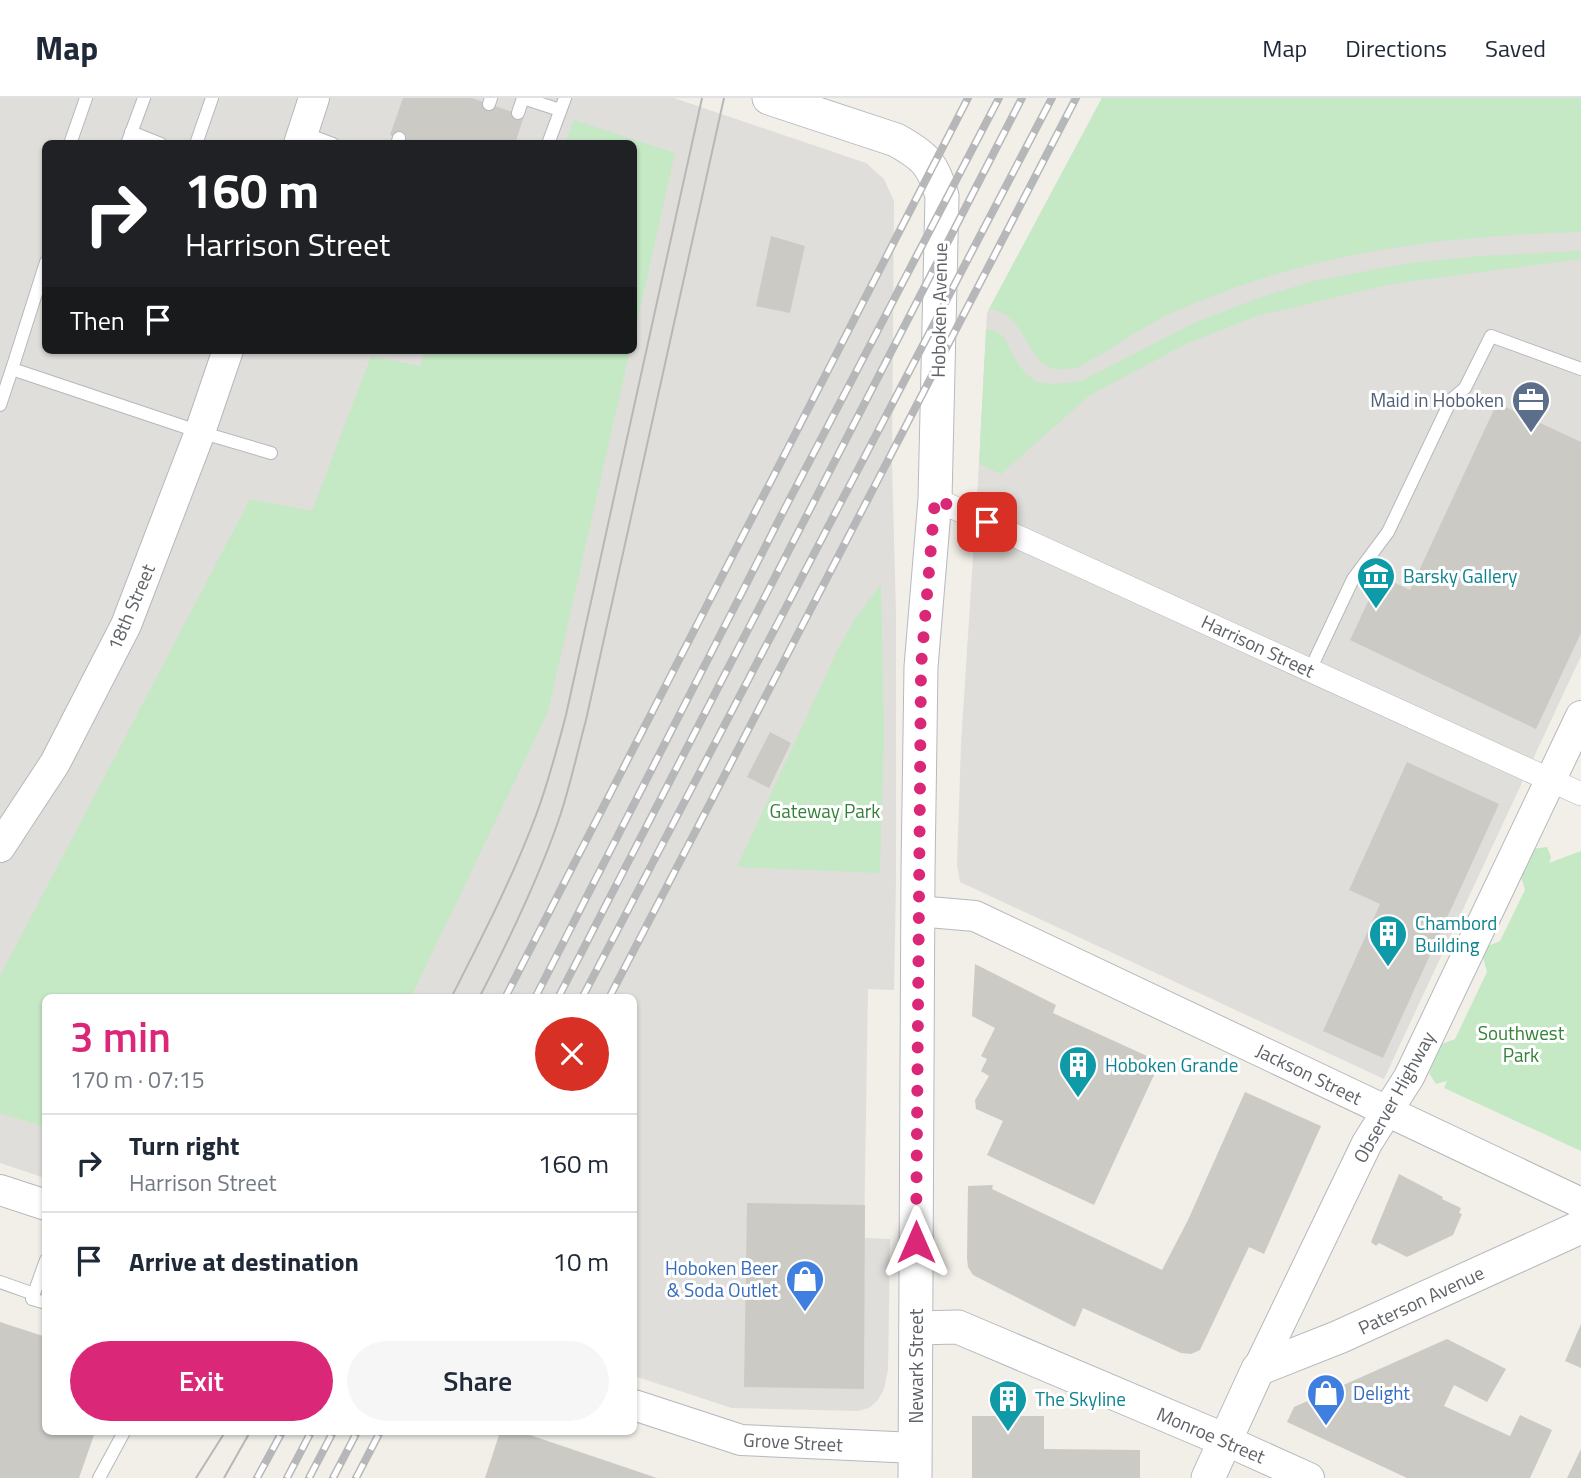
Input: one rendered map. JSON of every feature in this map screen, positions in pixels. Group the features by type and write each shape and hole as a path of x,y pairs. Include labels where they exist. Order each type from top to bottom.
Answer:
{"main road":[{"name":"Hoboken Avenue","path":"769,98 896,140 914,150 934,170 942,196 935,499"},
{"name":"Newark Street","path":"916,1463 917,911 921,667 935,499"},
{"name":"Paterson Avenue","path":"1258,1369 1339,1338 1581,1227"},
{"name":"Monroe Street","path":"916,1328 958,1327 1227,1441"},
{"name":"Observer Highway","path":"1208,1478 1258,1369"}],"street":[{"path":"301,138 314,98"},
{"name":"18th Street","path":"0,847 55,763 126,625 200,432 227,354"},
{"name":"Harrison Street","path":"935,499 1581,794"},
{"name":"Observer Highway","path":"1258,1369 1367,1143 1409,1077 1581,716"},
{"name":"Jackson Street","path":"917,911 975,916 1581,1203"},
{"path":"0,1190 42,1204"},
{"name":"Grove Street","path":"637,1406 741,1440 916,1463"},
{"name":"Monroe Street","path":"1227,1441 1309,1478"}],"lane":[{"path":"72,140 86,98"},
{"path":"129,138 144,98"},
{"path":"197,140 212,98"},
{"path":"517,113 523,98 563,104 550,140"},
{"path":"0,405 42,275"},
{"path":"1310,670 1353,579 1388,532 1451,400 1465,388 1491,336 1581,369"},
{"path":"12,369 271,453"},
{"path":"42,1271 32,1299 42,1302"},
{"path":"0,1282 34,1294"},
{"path":"99,1478 122,1435"}],"shaded area":[{"path":"0,98 674,98 866,163 884,179 894,201 894,990 868,989 864,1238 890,1239 888,1370 884,1389 878,1400 869,1408 857,1411 732,1408 637,1377 637,994 42,994 42,1177 0,1163"},
{"path":"1102,98 1581,98 1581,656 1384,1079 960,882 957,865 961,744 987,313"}],"green space":[{"path":"1102,98 1581,98 1581,232 1435,242 1293,269 1183,308 1146,326 1078,367 1060,370 1047,366 1037,358 1015,323 1004,314 989,309"},
{"path":"574,120 635,140 566,140"},
{"path":"637,141 675,153 637,323"},
{"path":"1581,251 1581,259 1391,284 1257,316 1186,344 1090,395 1001,474 979,464 986,329 1001,334 1020,367 1037,382 1054,384 1081,381 1198,321 1313,281 1410,263"},
{"path":"424,354 629,354 548,712 412,994 42,994 42,1126 0,1113 0,976 250,499 312,511 371,356 420,366"},
{"name":"Gateway Park","path":"881,584 884,736 880,873 737,867 838,649 853,622"},
{"name":"Southwest Park","path":"1547,847 1551,857 1549,863 1581,851 1581,1151 1444,1088 1447,1081 1436,1084 1429,1073 1442,1044 1455,1039 1487,972 1483,957 1488,946 1500,941 1525,890 1521,876 1532,849"}],"building":[{"path":"403,98 472,98 524,116 516,140 404,140 390,135"},
{"path":"771,236 805,246 790,313 756,306"},
{"path":"1497,403 1581,442 1581,633 1536,729 1350,640 1380,576 1410,590"},
{"path":"770,732 791,743 769,788 747,777"},
{"name":"Chambord Building","path":"1407,762 1499,804 1383,1058 1323,1031 1380,904 1349,890"},
{"name":"Hoboken Grande","path":"975,964 1056,1005 1053,1013 1160,1062 1094,1205 987,1155 1003,1121 976,1109 975,1100 989,1076 981,1071 987,1059 981,1056 995,1028 972,1016"},
{"path":"1245,1092 1321,1126 1264,1254 1249,1247 1200,1350 1191,1354 1181,1353 1083,1308 1075,1327 973,1275 967,1258 968,1186 993,1185 992,1189 1162,1270 1188,1220"},
{"path":"1399,1174 1461,1208 1459,1213 1462,1214 1453,1235 1407,1257 1379,1243 1376,1246 1371,1242"},
{"name":"Hoboken Beer & Soda Outlet","path":"747,1203 865,1205 864,1389 744,1387"},
{"path":"0,1322 42,1336 42,1435 94,1435 79,1478 0,1478"},
{"path":"1581,1324 1581,1368 1565,1361"},
{"path":"1447,1339 1506,1369 1487,1402 1454,1385 1444,1406 1510,1436 1520,1415 1552,1430 1530,1478 1407,1478 1287,1422 1294,1407"},
{"name":"The Skyline","path":"972,1416 1044,1416 1044,1449 1140,1450 1140,1478 972,1478"},
{"path":"499,1435 530,1435 657,1478 485,1478"},
{"path":"1581,1449 1581,1478 1567,1478"}],"tram line":[{"path":"453,994 516,864 540,805 556,754 702,98"},
{"path":"481,994 512,932 551,842 570,782 724,98"},
{"path":"196,1478 223,1435"},
{"path":"224,1478 248,1435"}],"railway":[{"path":"507,994 968,98"},
{"path":"537,994 784,510 999,98"},
{"path":"560,994 1022,98"},
{"path":"584,994 1052,98"},
{"path":"611,994 1076,98"},
{"path":"257,1478 280,1435"},
{"path":"287,1478 309,1435"},
{"path":"309,1478 331,1435"},
{"path":"333,1478 355,1435"},
{"path":"356,1478 378,1435"}],"place":[{"name":"Maid in Hoboken","path":"1531,434"},
{"name":"Barsky Gallery","path":"1376,610"},
{"name":"Chambord Building","path":"1388,968"},
{"name":"Hoboken Grande","path":"1078,1099"},
{"name":"Hoboken Beer & Soda Outlet","path":"805,1313"},
{"name":"Delight","path":"1326,1427"},
{"name":"The Skyline","path":"1008,1433"}],"route":[{"path":"916,1242 921,667 935,499 987,522"}]}
